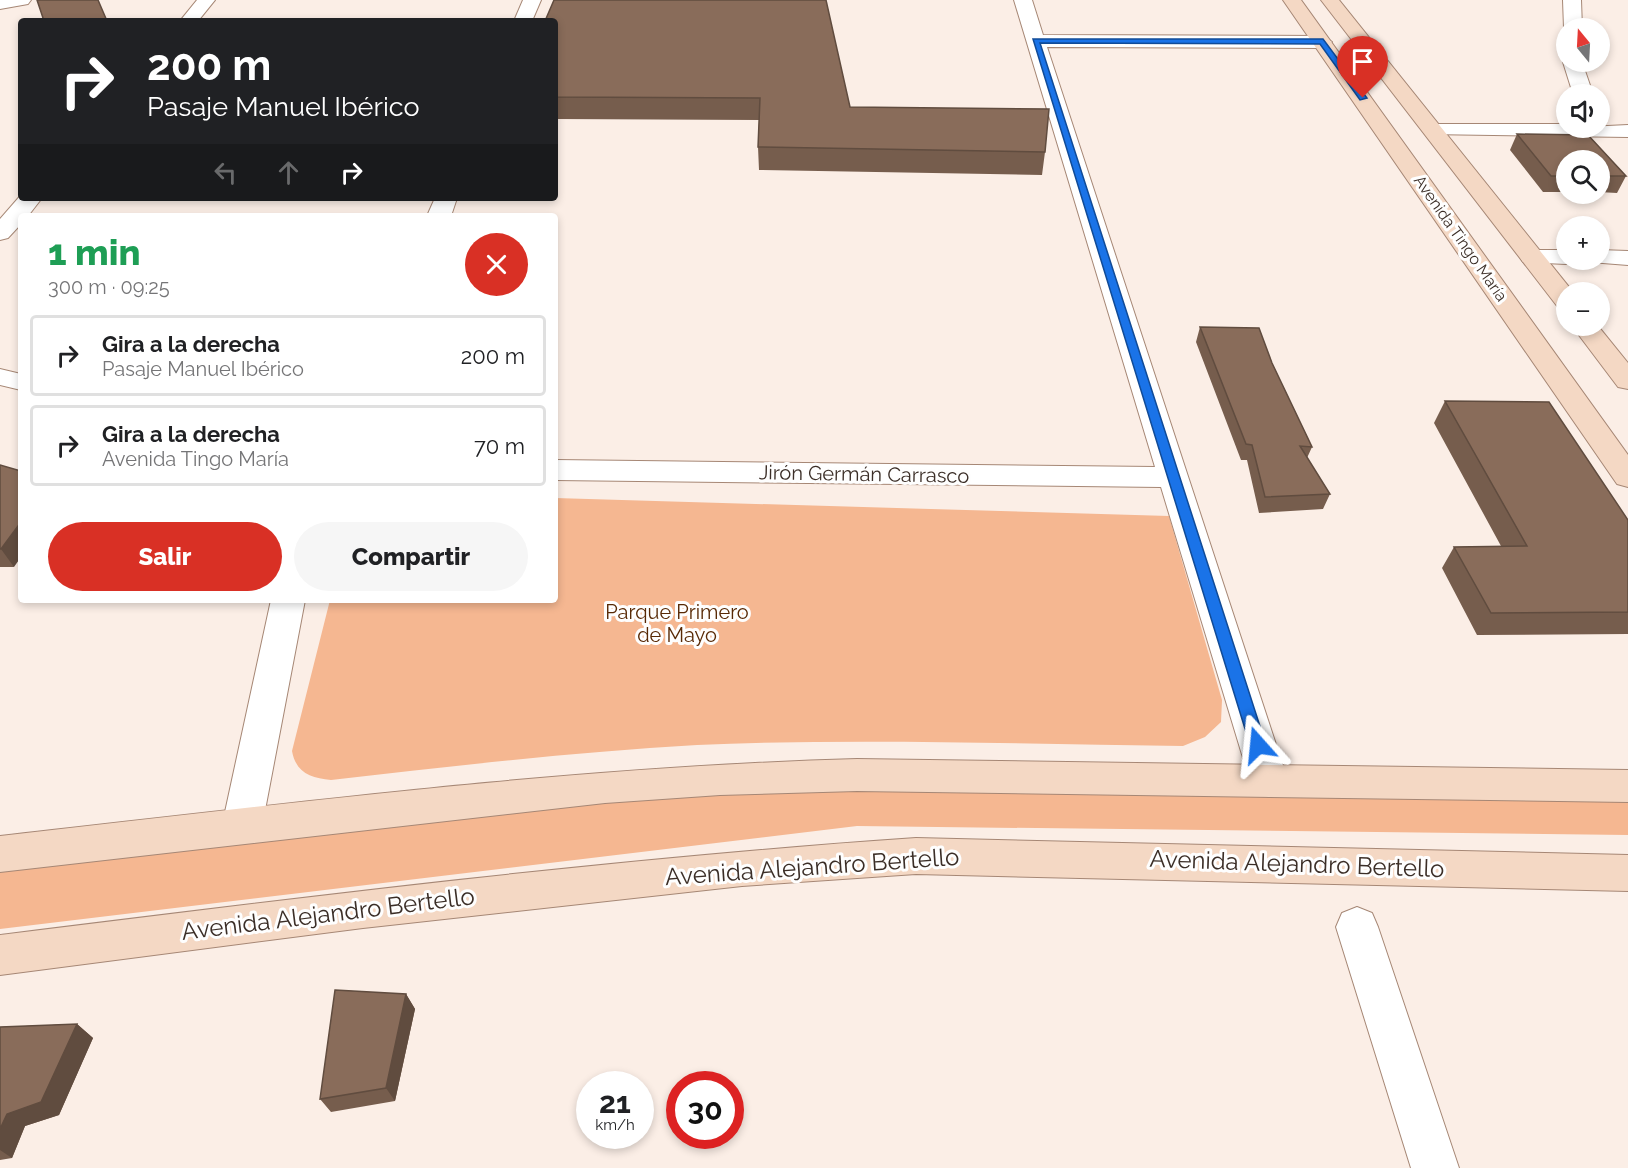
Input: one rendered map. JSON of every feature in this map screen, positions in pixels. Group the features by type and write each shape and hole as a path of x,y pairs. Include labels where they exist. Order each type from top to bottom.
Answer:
{"main road":[{"name":"Avenida Tingo María","path":"1292,0 1628,477"},
{"path":"1330,0 1556,288"},
{"path":"1593,336 1628,381"},
{"path":"0,855 605,787 720,779 857,775 1628,786"},
{"name":"Avenida Alejandro Bertello","path":"0,955 363,909 742,868 915,856 1628,873"}],"street":[{"path":"0,4 22,0"},
{"path":"191,18 206,0"},
{"path":"524,18 532,0"},
{"path":"1023,0 1269,781"},
{"path":"1572,0 1572,18"},
{"path":"1036,40 1323,42"},
{"path":"1434,130 1620,131"},
{"path":"0,233 28,201"},
{"path":"1532,257 1556,257"},
{"path":"1610,257 1628,258"},
{"path":"0,377 18,381"},
{"name":"Jirón Germán Carrasco","path":"558,470 1174,477"},
{"path":"242,826 287,603"},
{"path":"1357,927 1435,1168"}],"green space":[{"name":"Parque Primero de Mayo","path":"558,498 1169,516 1222,700 1221,722 1205,737 1183,746 940,742 697,745 606,751 331,780 317,778 306,773 297,765 292,751 329,603 558,603"},
{"path":"764,788 1628,798 1628,835 857,826 0,929 0,867 497,808"}],"building":[{"path":"37,0 98,0 106,18 43,18"},
{"path":"554,0 826,0 850,107 1049,109 1045,152 758,147 760,98 558,97 558,18 546,18"},
{"path":"1517,134 1556,135 1556,138 1591,138 1602,150 1556,150 1556,176 1551,176"},
{"path":"1610,159 1626,176 1610,176"},
{"path":"1200,327 1259,328 1272,363 1312,447 1300,446 1330,494 1265,497 1252,445 1246,444"},
{"path":"1445,401 1549,402 1628,520 1628,612 1491,613 1454,547 1527,546"},
{"path":"0,465 18,470 18,526 0,549"},
{"path":"335,990 406,994 386,1088 320,1099"},
{"path":"77,1024 41,1102 7,1114 0,1129 0,1027"}],"route":[{"path":"1258,745 1036,40 1323,42 1363,98"}]}
